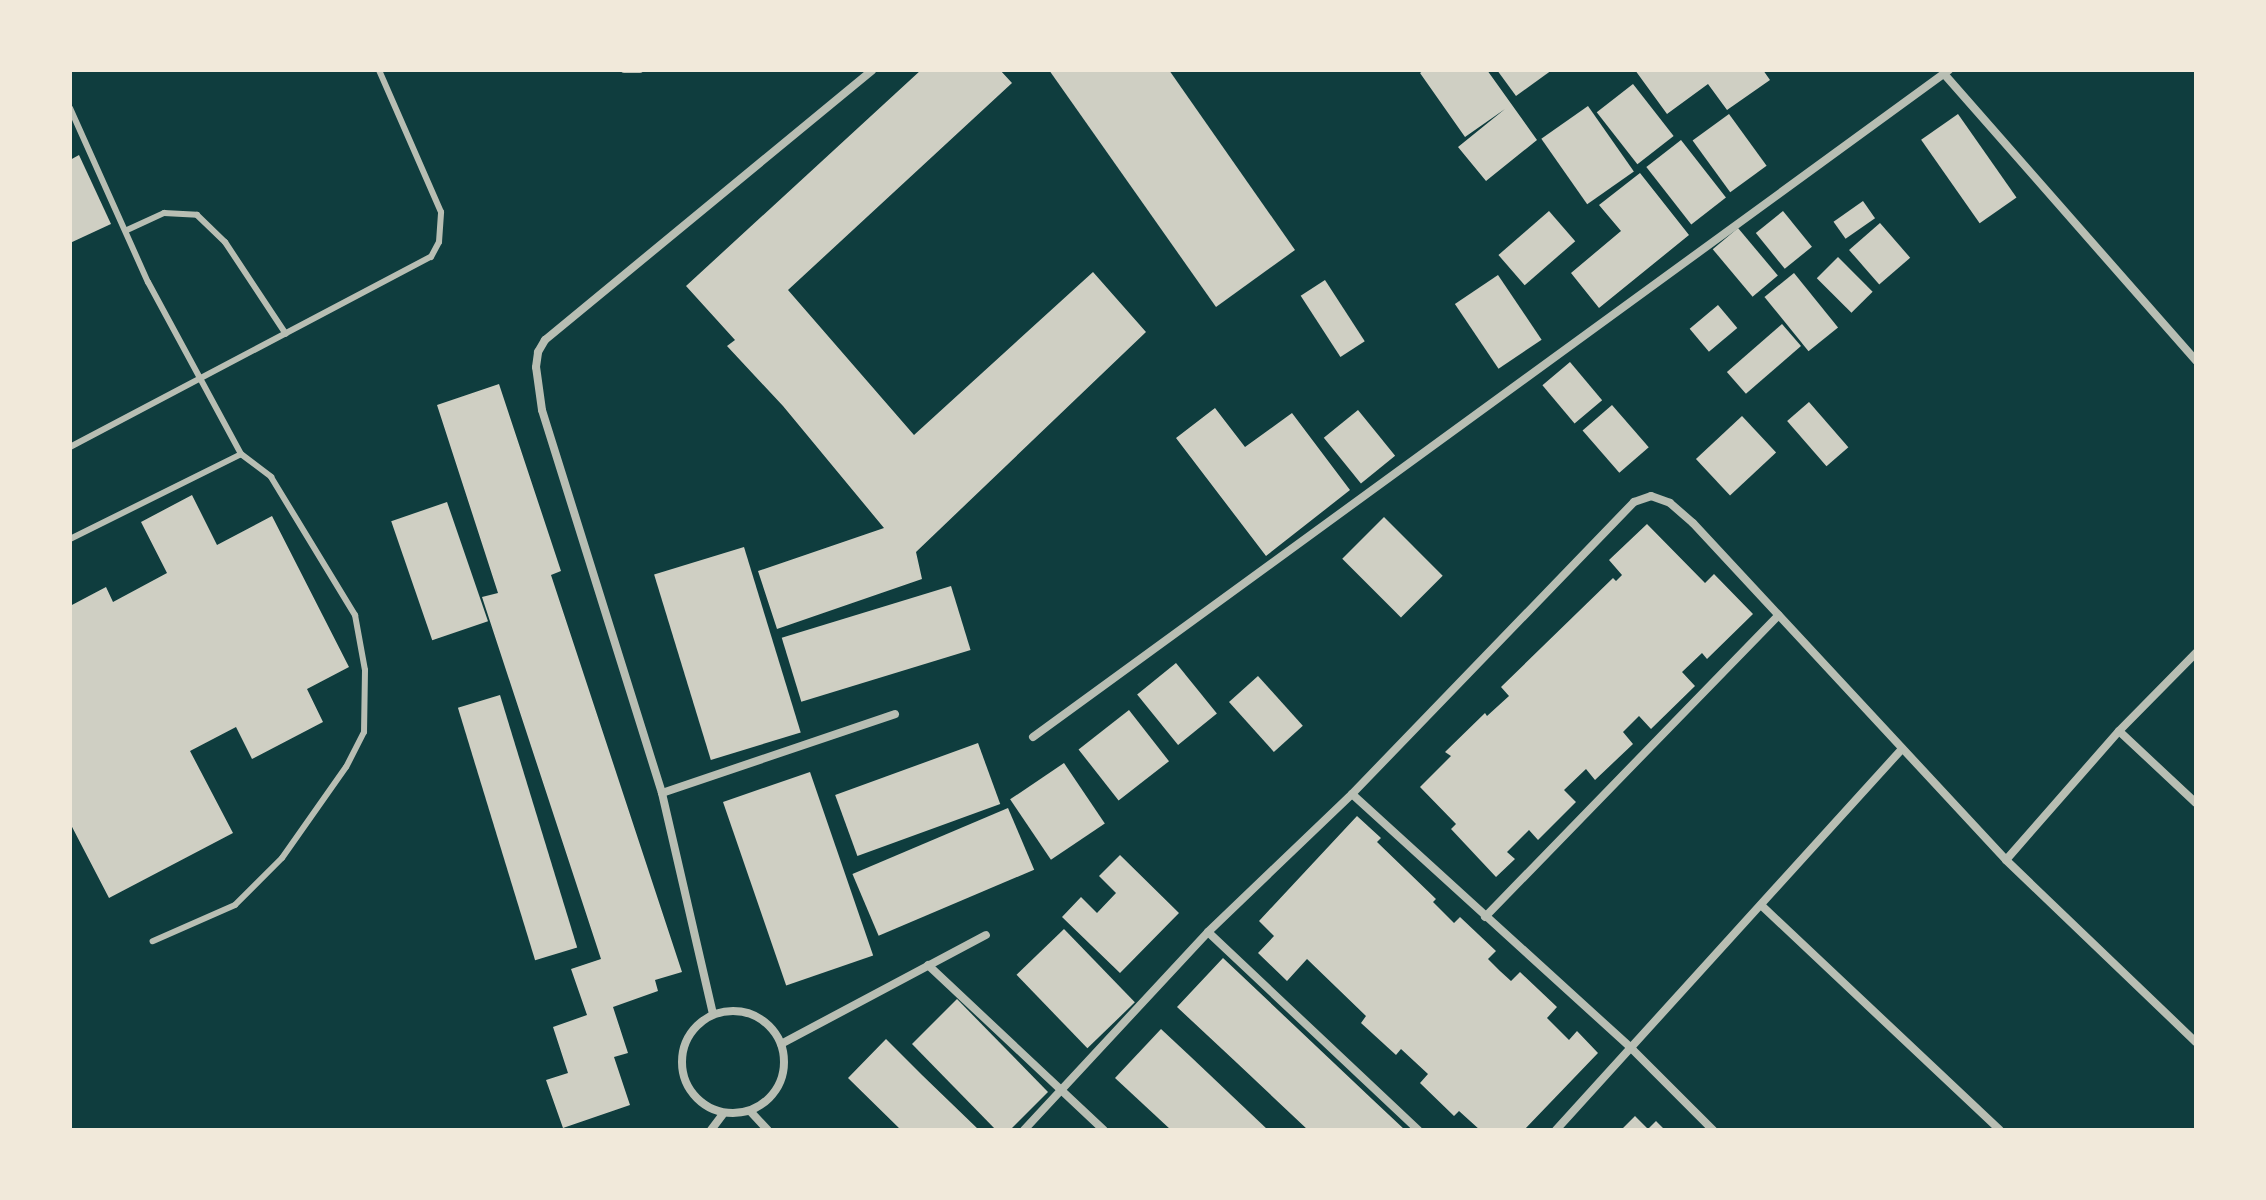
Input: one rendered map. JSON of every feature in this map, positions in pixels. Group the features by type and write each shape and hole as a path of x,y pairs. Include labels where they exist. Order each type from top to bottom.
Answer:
{"street":[{"path":"713,1014 662,793 542,410 536,367 538,352 545,340 872,70"},
{"path":"1033,737 1947,72 2044,192 2196,361"},
{"path":"1024,1130 1208,932 1352,794 1634,502 1651,496 1670,503 1693,523 2006,860 2196,1042"},
{"path":"1485,917 1779,615"},
{"path":"2006,860 2119,731 2196,653"},
{"path":"662,793 895,714"},
{"path":"2119,731 2196,803"},
{"path":"1556,1130 1901,750"},
{"path":"1352,794 1632,1049 1713,1130"},
{"path":"1761,905 2000,1130"},
{"path":"1208,932 1418,1130"},
{"path":"781,1044 986,935"},
{"path":"928,965 1104,1130"},
{"path":"741,1011 765,1022 781,1044 783,1071 773,1095 750,1111 724,1113 700,1103 684,1081 681,1055 692,1030 713,1014 741,1011"},
{"path":"750,1111 768,1130"},
{"path":"711,1130 724,1113"}],"lane":[{"path":"70,447 431,257 439,242 441,212 379,70"},
{"path":"624,70 640,70"},
{"path":"70,108 148,282 241,454 271,477 355,615 365,670 364,732 346,767 282,858 252,892 235,905 153,941"},
{"path":"127,230 164,213 197,215 225,242 286,334"},
{"path":"70,539 241,454"}],"building":[{"path":"921,70 1000,70 1012,83 788,290 914,435 1093,272 1146,332 916,552 922,579 777,629 758,571 884,528 783,406 727,346 735,340 686,286"},
{"path":"1049,70 1169,70 1295,250 1216,307"},
{"path":"1424,70 1487,70 1537,140 1486,181 1458,147 1505,109 1465,137 1420,73"},
{"path":"1497,70 1552,70 1516,96"},
{"path":"1635,70 1763,70 1770,80 1727,110 1708,84 1667,114"},
{"path":"1633,84 1674,136 1637,164 1597,112"},
{"path":"1588,106 1634,172 1587,204 1541,139"},
{"path":"1729,114 1767,166 1730,192 1693,140"},
{"path":"1958,114 2017,198 1980,223 1921,140"},
{"path":"1681,140 1726,198 1691,225 1646,167"},
{"path":"79,155 111,224 70,243 70,160"},
{"path":"1640,173 1689,235 1599,308 1571,273 1621,231 1599,205"},
{"path":"1863,201 1875,218 1846,239 1834,222"},
{"path":"1549,211 1575,241 1525,285 1498,255"},
{"path":"1783,211 1812,247 1785,269 1756,233"},
{"path":"1880,223 1910,258 1879,285 1849,250"},
{"path":"1738,228 1778,275 1753,297 1713,249"},
{"path":"1838,257 1873,292 1851,313 1817,278"},
{"path":"1794,273 1838,327 1809,351 1764,297"},
{"path":"1498,275 1542,340 1499,369 1455,304"},
{"path":"1325,280 1365,341 1340,357 1301,296"},
{"path":"1718,305 1737,328 1709,352 1690,329"},
{"path":"1782,324 1801,346 1746,394 1727,372"},
{"path":"1570,362 1602,400 1575,423 1542,385"},
{"path":"499,384 561,571 551,575 682,972 655,980 658,991 613,1007 628,1053 614,1057 630,1105 563,1128 546,1080 568,1073 553,1027 587,1015 571,969 601,959 482,597 498,593 437,405"},
{"path":"1809,402 1848,447 1826,466 1787,421"},
{"path":"1612,405 1649,447 1619,473 1583,431"},
{"path":"1215,408 1245,447 1292,413 1350,490 1266,556 1176,438"},
{"path":"1358,410 1395,456 1361,484 1324,438"},
{"path":"1742,416 1776,453 1730,496 1696,459"},
{"path":"192,495 217,545 272,516 349,667 307,689 323,722 252,759 236,727 190,751 233,833 109,898 70,823 70,606 106,587 113,602 167,573 141,522"},
{"path":"447,502 488,621 432,640 391,521"},
{"path":"1384,517 1443,576 1401,617 1342,559"},
{"path":"1647,524 1705,583 1714,574 1753,614 1707,659 1702,653 1682,672 1695,686 1651,729 1639,716 1623,732 1633,744 1595,780 1586,769 1564,790 1576,802 1538,840 1529,830 1507,852 1515,859 1496,877 1451,829 1456,824 1420,787 1451,756 1445,752 1485,713 1487,716 1509,696 1501,687 1613,578 1616,581 1622,575 1609,560"},
{"path":"744,547 801,733 711,760 654,574"},
{"path":"951,586 971,650 801,702 782,638"},
{"path":"1176,663 1217,714 1178,745 1137,694"},
{"path":"1258,676 1303,726 1274,752 1229,702"},
{"path":"500,695 577,947 535,960 458,708"},
{"path":"1129,710 1169,761 1119,801 1079,749"},
{"path":"978,743 1000,804 857,856 835,795"},
{"path":"1064,763 1105,824 1051,860 1010,799"},
{"path":"810,772 873,955 786,985 723,802"},
{"path":"1008,808 1034,870 879,936 852,874"},
{"path":"1357,816 1381,838 1377,842 1436,899 1433,902 1454,923 1460,917 1496,951 1488,959 1500,971 1511,981 1520,972 1557,1007 1547,1018 1569,1040 1577,1031 1598,1053 1524,1130 1480,1130 1459,1111 1454,1116 1420,1083 1428,1074 1401,1049 1396,1055 1361,1023 1366,1016 1307,959 1287,981 1258,953 1274,936 1259,921"},
{"path":"1120,855 1179,913 1120,973 1062,917 1081,897 1097,913 1116,893 1099,876"},
{"path":"1064,929 1135,1002 1087,1048 1017,975"},
{"path":"1223,958 1405,1130 1308,1130 1177,1007"},
{"path":"957,999 1048,1092 1010,1130 996,1130 912,1044"},
{"path":"1161,1029 1268,1130 1171,1130 1115,1078"},
{"path":"886,1039 979,1130 901,1130 848,1078"},
{"path":"1635,1116 1648,1129 1656,1121 1665,1130 1621,1130"}]}
